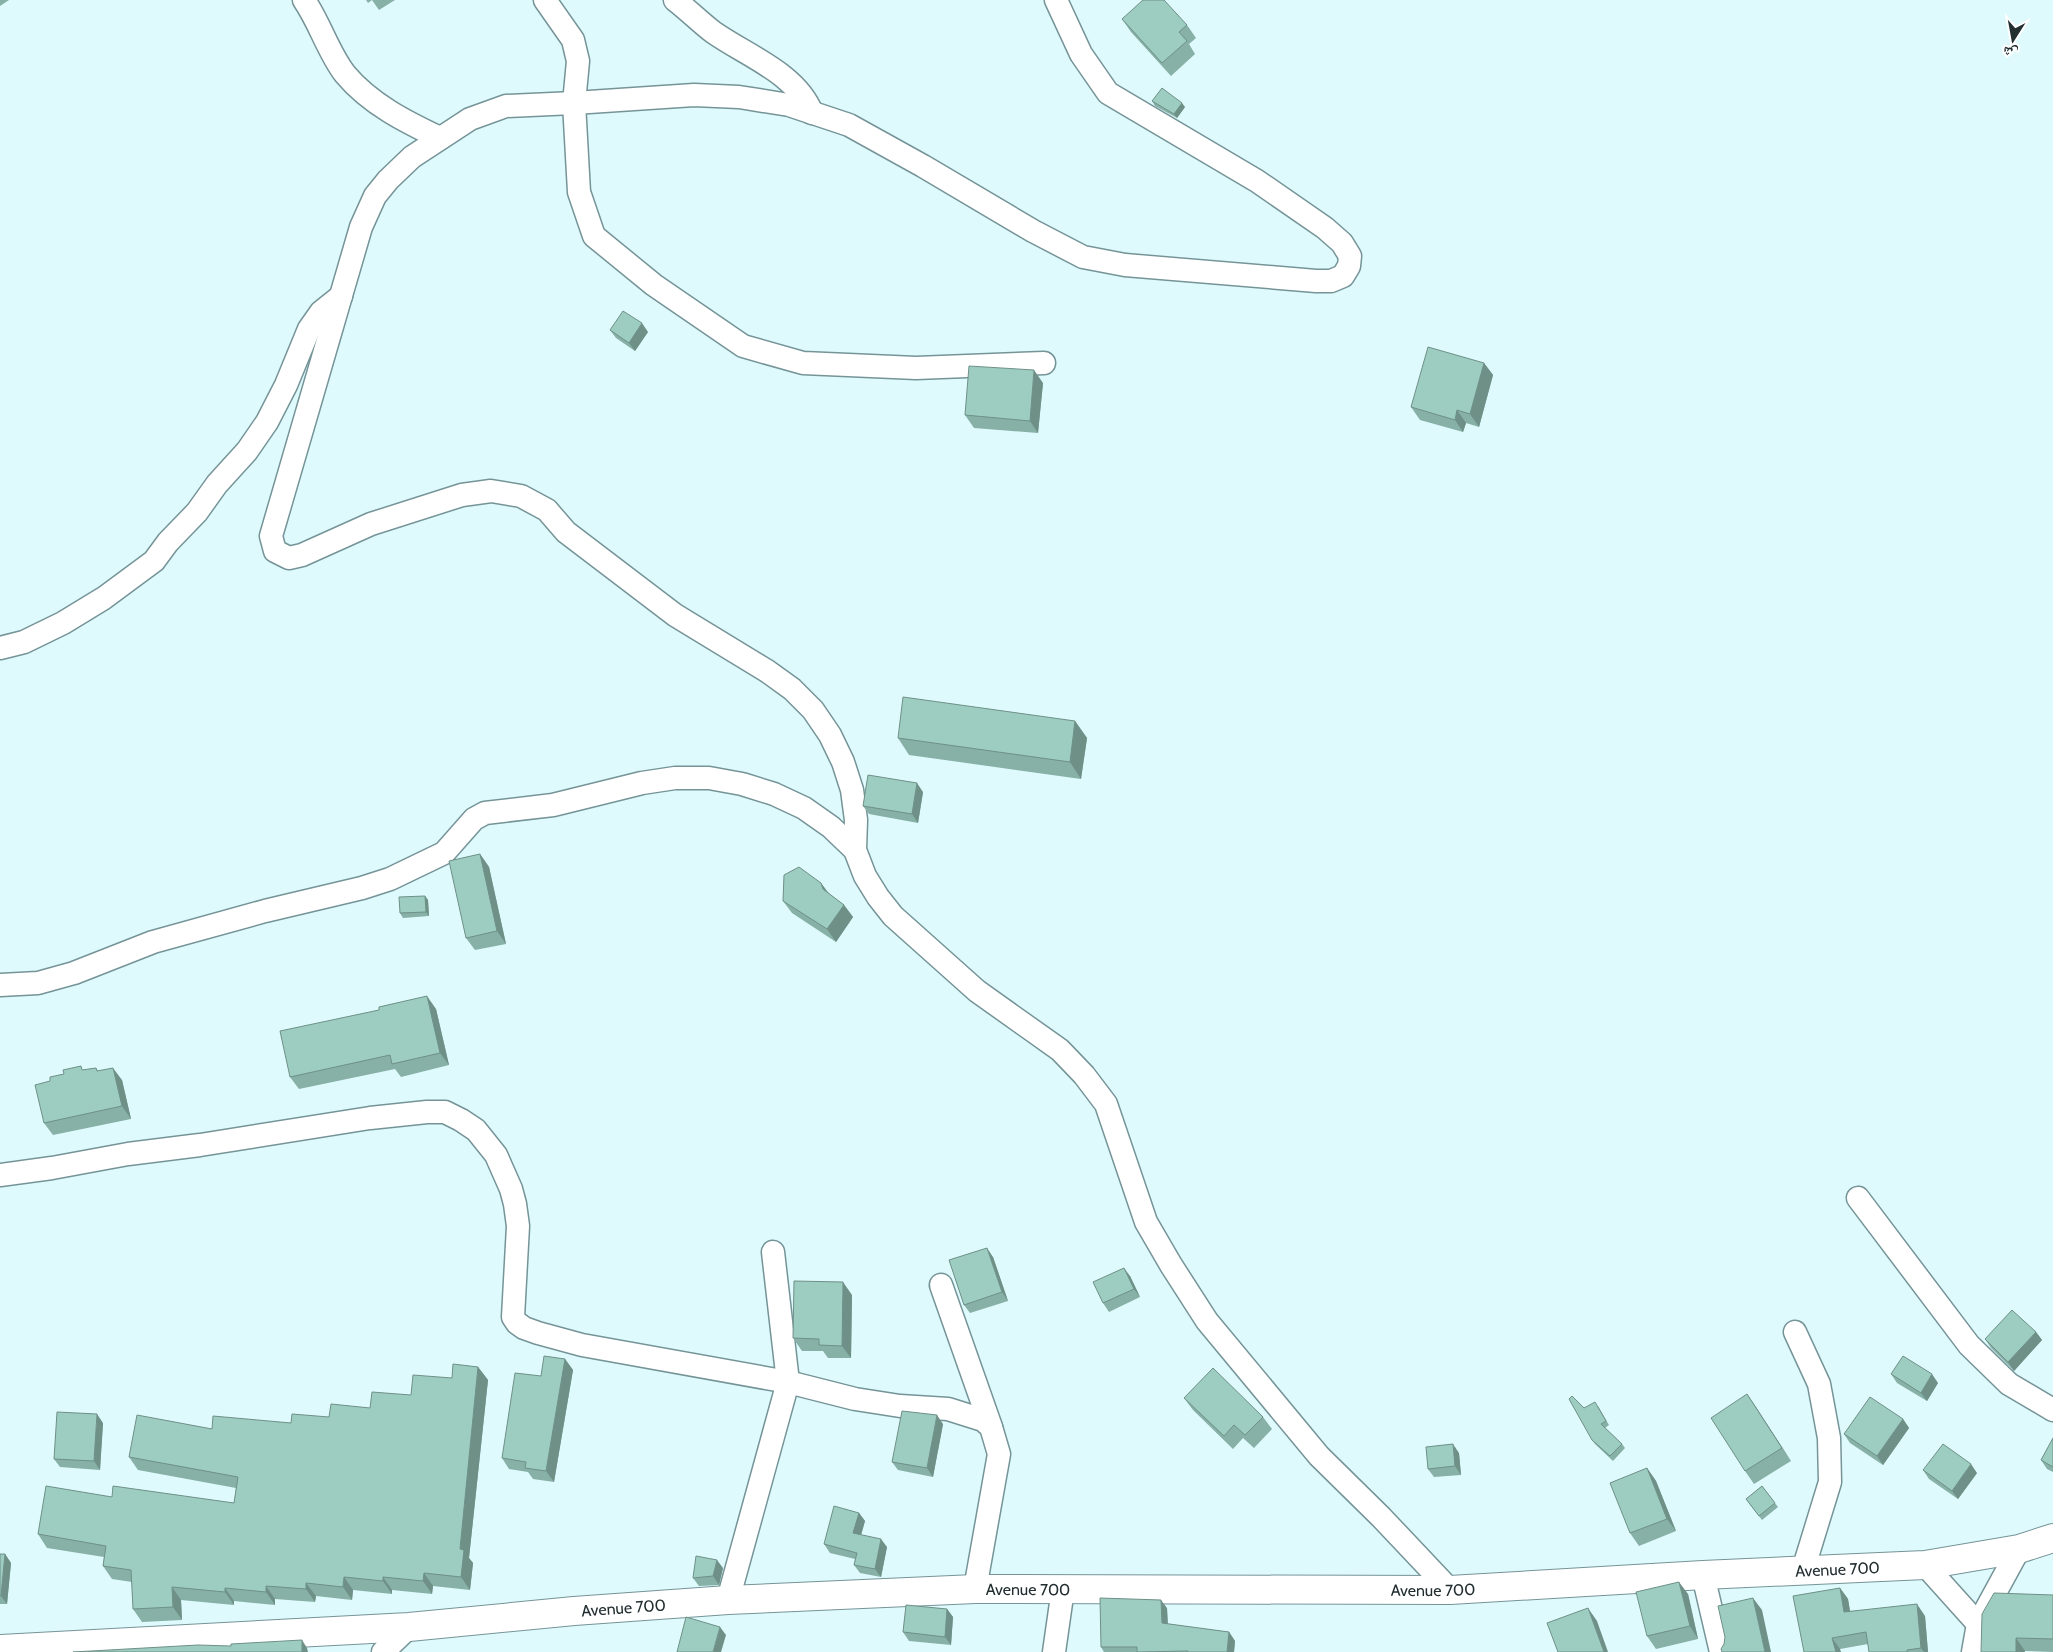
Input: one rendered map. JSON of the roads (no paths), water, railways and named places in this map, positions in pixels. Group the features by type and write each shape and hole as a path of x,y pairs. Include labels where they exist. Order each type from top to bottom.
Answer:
{"main road":[{"name":"Avenue 700","path":"0,1649 408,1627 574,1611 728,1600 974,1589 1450,1590 1704,1575 1925,1565 2018,1549 2053,1538"}],"street":[{"path":"304,0 315,16 342,68 363,92 379,105 412,125 440,138"},
{"path":"545,0 573,40 578,61 574,103 579,192 594,236 654,285 743,346 804,363 916,368 1044,363"},
{"path":"675,0 713,32 789,80 807,100 812,113"},
{"path":"1056,0 1081,54 1108,93 1257,181 1325,228 1342,243 1350,256 1349,266 1343,276 1331,281 1316,281 1125,265 1083,257 849,125 789,105 739,97 694,95 506,106 470,119 412,157 388,180 375,196 361,227 273,523 271,536 275,551 289,558 302,555 371,524 462,495 491,491 521,496 547,510 566,532 675,615 767,671 792,689 813,710 830,735 843,762 852,790 856,820 856,850 864,876 878,897 893,916 977,991 1060,1050 1084,1075 1106,1104 1146,1222 1170,1265 1207,1321 1319,1456 1381,1517 1450,1590"},
{"path":"0,648 24,642 63,624 111,593 154,561 168,542 197,512 217,484 247,451 267,422 286,386 309,329 321,312 341,295"},
{"path":"0,985 38,983 74,973 152,942 265,911 362,888 390,879 444,853 474,819 485,813 553,806 610,793 642,783 675,778 709,778 742,784 774,794 804,808 856,850"},
{"path":"0,1175 370,1118 445,1112 462,1120 476,1130 496,1155 511,1189 518,1226 514,1317 517,1323 538,1334 582,1345 788,1382 855,1399 900,1406 948,1409 972,1415 983,1420 991,1427"},
{"path":"1858,1198 1969,1345 2009,1384 2053,1410"},
{"path":"728,1600 788,1382 773,1252"},
{"path":"941,1285 999,1454 974,1589"},
{"path":"1796,1332 1820,1384 1829,1438 1830,1482 1803,1570"},
{"path":"1973,1652 1978,1624 2018,1549"},
{"path":"1925,1565 1978,1624"},
{"path":"1704,1575 1720,1652"},
{"path":"1054,1652 1063,1589"},
{"path":"382,1652 408,1627"}]}
